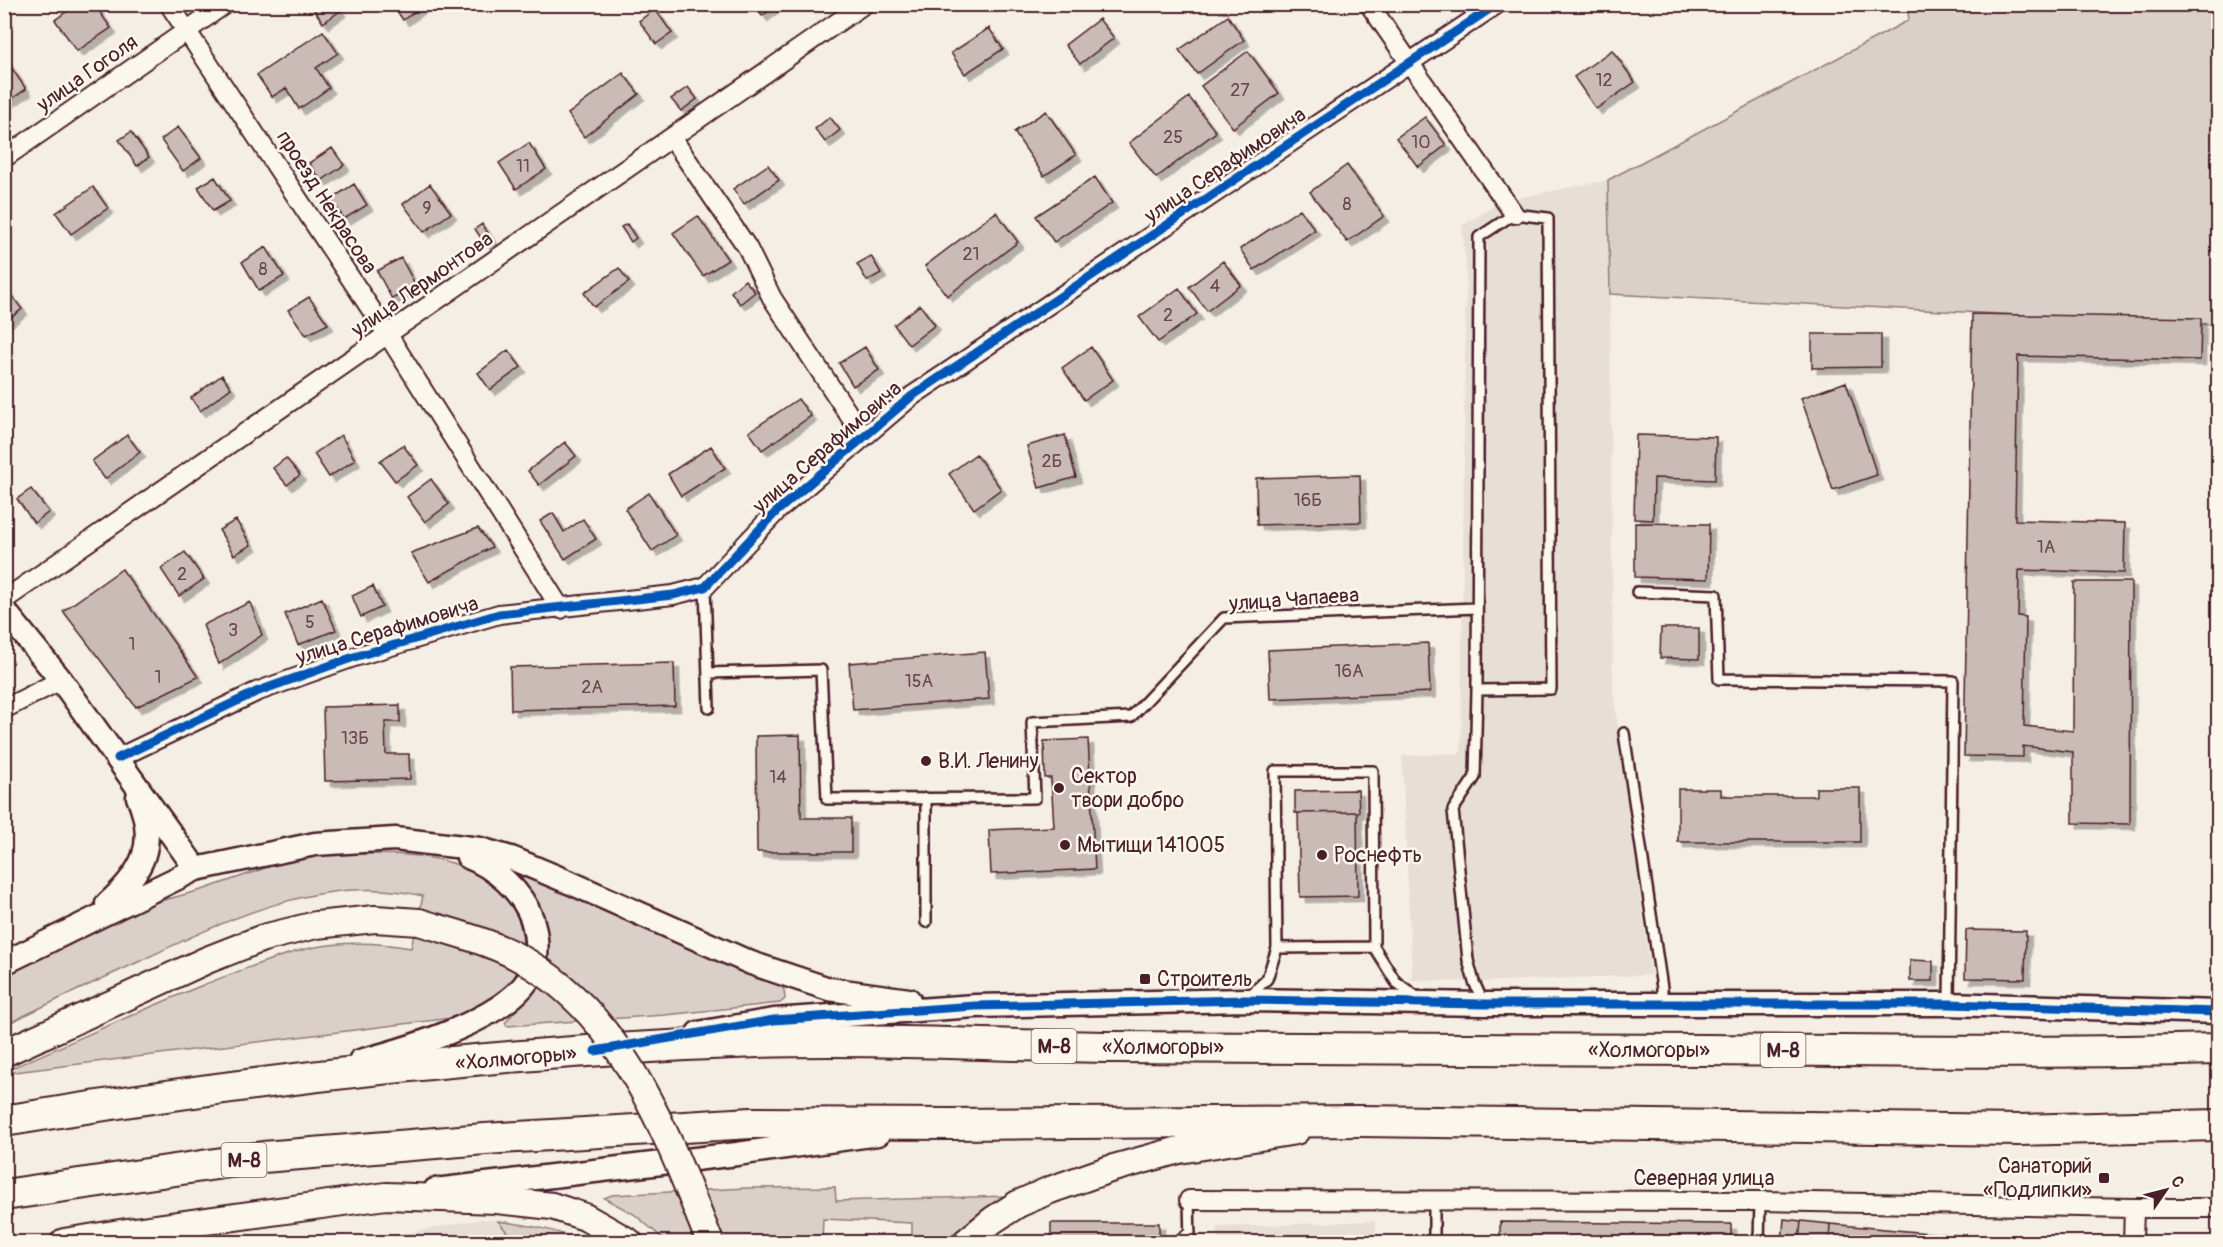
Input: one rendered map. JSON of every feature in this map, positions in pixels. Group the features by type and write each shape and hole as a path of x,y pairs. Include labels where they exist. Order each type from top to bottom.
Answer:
{"highway":[{"name":"«Холмогоры»","path":"4,1121 153,1096 304,1076 595,1051 761,1042 937,1042 1123,1047 1963,1051 2218,1049"},
{"name":"М-8","path":"4,1195 263,1157 485,1139 751,1123 1360,1121 2019,1130 2218,1125"}],"main road":[{"path":"4,1053 207,960 263,938 316,925 375,919 419,922 478,939 515,955 542,972 574,997 602,1026 626,1059 651,1104 678,1162 710,1242"},
{"path":"966,1242 993,1220 1018,1204 1110,1169 1179,1150 1360,1121"},
{"path":"64,1242 386,1196 496,1200 552,1206 585,1217 629,1242"}],"street":[{"name":"проезд Некрасова","path":"170,4 388,334 561,609"},
{"name":"улица Гоголя","path":"4,158 225,4"},
{"name":"улица Лермонтова","path":"4,600 864,4"},
{"path":"1369,4 1408,64 1514,214"},
{"name":"улица Серафимовича","path":"123,764 256,692 354,657 499,614 673,595 705,587 777,511 912,396 1497,4"},
{"path":"672,138 747,247 772,298 863,436"},
{"path":"4,610 62,680 196,869"},
{"path":"4,709 62,680"},
{"path":"85,923 133,878 146,851 147,817 123,764"},
{"path":"4,963 196,869 315,844 395,838 480,849 511,858 751,963 829,989 884,998 975,1006"},
{"path":"304,1076 407,1048 476,1021 518,990 531,974 537,947 535,928 529,910 495,870 472,858 427,841"},
{"path":"595,1051 774,1020 975,1006 1245,1000 1484,1004 1948,1004 2218,1012"},
{"path":"386,1196 737,1154 949,1124"},
{"name":"Северная улица","path":"1189,1200 1760,1201 2218,1208"},
{"path":"2133,1242 2134,1208"}],"lane":[{"path":"1477,690 1551,689 1548,218 1514,214 1479,237 1475,777 1453,810 1468,960 1474,982 1484,1004"},
{"path":"705,587 709,708"},
{"path":"1637,592 1716,595 1719,679 1953,681 1948,1004"},
{"name":"улица Чапаева","path":"708,673 821,670 827,799 1035,798 1032,722 1131,717 1224,618 1477,608"},
{"path":"1624,733 1662,988 1662,1004"},
{"path":"1245,1000 1267,979 1277,948 1275,771 1373,771 1374,947 1396,982 1424,1002"},
{"path":"926,798 926,922"},
{"path":"1277,948 1374,947"},
{"path":"1434,1199 1434,1242"},
{"path":"1189,1200 1190,1242"},
{"path":"1759,1242 1760,1201"},
{"path":"1176,1242 1190,1232"}],"shaded area":[{"path":"1907,5 2218,5 2218,325 1610,294 1608,180 1909,20"},
{"path":"1608,180 1613,690 1651,975 1474,982 1412,980 1402,756 1461,753 1466,266 1462,226 1502,201"},
{"path":"398,854 446,861 476,873 494,885 507,900 517,917 522,935 522,953 517,971 506,988 486,1006 452,1018 7,1073 14,1067 155,1005 228,975 280,957 319,946 345,944 411,948 423,896 386,890 349,890 312,895 275,904 204,931 5,1025 5,975 135,908 205,889 280,863 317,856"},
{"path":"523,877 570,894 736,969 781,986 785,999 780,1003 665,1015 507,1026 505,1023 539,983 522,883"},
{"path":"835,1187 836,1201 1007,1196 976,1217 947,1242 912,1242 912,1223 823,1219 822,1242 667,1242 634,1214 604,1198 612,1195 747,1188"},
{"path":"481,1219 498,1221 515,1242 358,1242"},
{"path":"498,1221 552,1231 582,1242 515,1242"},
{"path":"1375,1221 1376,1242 1218,1242 1217,1227"}],"building":[{"path":"77,4 94,4 111,28 77,51 55,20"},
{"path":"312,4 336,4 340,11 323,23"},
{"path":"392,4 425,4 403,20"},
{"path":"754,4 778,4 762,16"},
{"path":"655,9 672,33 656,44 639,21"},
{"path":"1228,16 1244,40 1197,74 1179,50"},
{"path":"1099,19 1114,38 1080,64 1065,45"},
{"path":"989,28 1003,49 965,74 951,53"},
{"path":"323,31 338,53 316,68 329,88 299,109 286,88 272,97 257,75"},
{"path":"1612,50 1635,82 1596,109 1574,77"},
{"path":"1248,51 1279,93 1233,128 1201,86"},
{"path":"4,57 26,89 6,103 4,101"},
{"path":"623,73 639,94 584,137 568,114"},
{"path":"688,87 697,99 681,111 671,99"},
{"path":"1189,97 1216,132 1156,178 1129,143"},
{"path":"1046,111 1076,155 1044,176 1014,132"},
{"path":"830,117 840,130 825,142 815,129"},
{"path":"1425,117 1446,145 1418,167 1396,138"},
{"path":"178,127 201,158 183,171 161,140"},
{"path":"131,132 149,157 137,166 119,140"},
{"path":"529,143 546,169 516,189 499,163"},
{"path":"332,148 344,165 321,181 309,163"},
{"path":"768,165 779,180 744,204 733,189"},
{"path":"1347,165 1384,216 1347,242 1310,192"},
{"path":"215,177 230,201 213,211 198,187"},
{"path":"1095,177 1112,203 1054,242 1036,216"},
{"path":"354,184 367,205 344,219 331,199"},
{"path":"430,184 451,213 424,232 403,204"},
{"path":"93,187 108,208 71,234 56,213"},
{"path":"1300,209 1315,230 1254,270 1240,249"},
{"path":"996,212 1018,242 947,296 925,266"},
{"path":"698,216 728,260 703,276 673,233"},
{"path":"482,224 494,242 487,247 475,229"},
{"path":"627,224 636,238 631,242 621,227"},
{"path":"266,247 284,276 259,291 242,262"},
{"path":"871,256 881,273 867,281 857,264"},
{"path":"401,258 416,286 392,299 377,271"},
{"path":"1223,261 1241,285 1207,311 1189,287"},
{"path":"619,268 629,282 594,307 584,293"},
{"path":"745,280 755,292 740,304 731,292"},
{"path":"4,286 22,309 4,323"},
{"path":"1179,288 1197,314 1158,342 1139,317"},
{"path":"309,297 328,324 306,335 288,310"},
{"path":"920,305 935,325 909,345 894,325"},
{"path":"1972,314 2201,318 2200,360 2018,356 2015,520 2125,523 2124,573 2019,570 2018,616 2026,617 2024,726 2073,731 2074,582 2131,582 2130,824 2073,823 2073,752 2023,746 2023,757 1964,756"},
{"path":"1812,334 1881,334 1881,367 1812,368"},
{"path":"865,347 879,370 853,386 839,363"},
{"path":"1091,347 1113,380 1084,400 1062,368"},
{"path":"508,350 521,367 490,390 478,373"},
{"path":"222,375 231,388 200,411 191,398"},
{"path":"1846,382 1877,475 1833,490 1801,398"},
{"path":"798,399 811,416 762,450 749,432"},
{"path":"127,435 140,452 105,479 92,461"},
{"path":"341,435 355,460 329,477 314,454"},
{"path":"1065,435 1076,477 1039,488 1027,446"},
{"path":"1636,435 1716,437 1715,480 1654,478 1653,520 1634,519"},
{"path":"565,442 576,456 539,485 528,471"},
{"path":"403,445 418,465 395,481 380,461"},
{"path":"711,446 725,468 681,496 668,474"},
{"path":"976,454 1001,489 974,509 949,474"},
{"path":"286,458 300,475 287,485 273,468"},
{"path":"1360,475 1361,522 1257,525 1256,478"},
{"path":"431,479 449,504 425,522 407,497"},
{"path":"31,489 49,512 34,523 17,499"},
{"path":"649,493 676,535 652,551 625,509"},
{"path":"553,513 564,532 583,519 596,539 565,559 540,521"},
{"path":"236,520 251,545 234,555 219,530"},
{"path":"1635,523 1709,524 1708,579 1635,577"},
{"path":"478,528 492,547 429,582 411,553"},
{"path":"185,552 204,579 179,596 161,569"},
{"path":"122,569 198,677 136,707 63,611"},
{"path":"373,586 382,607 361,617 352,596"},
{"path":"322,598 336,630 298,645 285,614"},
{"path":"250,602 262,635 219,664 203,625"},
{"path":"1661,628 1699,628 1699,659 1660,658"},
{"path":"1428,643 1430,692 1270,699 1268,650"},
{"path":"985,652 989,699 853,710 849,663"},
{"path":"674,663 675,706 511,710 510,667"},
{"path":"400,705 400,722 385,722 386,754 409,754 410,779 325,781 323,707"},
{"path":"800,735 801,818 851,818 851,852 757,852 756,736"},
{"path":"1088,739 1095,869 991,874 989,830 1054,827 1051,778 1045,778 1044,741"},
{"path":"1816,788 1860,788 1860,842 1678,842 1678,789 1721,789 1721,796 1816,796"},
{"path":"1358,790 1359,812 1295,813 1295,791"},
{"path":"1357,812 1358,896 1300,897 1298,813"},
{"path":"1966,930 2026,931 2025,979 1965,978"},
{"path":"1910,960 1933,961 1933,981 1910,981"},
{"path":"1784,1219 1801,1221 1799,1242 1782,1242"},
{"path":"1801,1221 1830,1224 1829,1242 1799,1242"},
{"path":"1500,1222 1731,1224 1731,1242 1500,1242"},
{"path":"1051,1223 1159,1223 1159,1242 1051,1242"},
{"path":"1830,1224 2005,1240 2005,1242 1829,1242"}],"cycle path":[{"path":"118,758 256,692 354,657 499,614 673,595 705,587 777,511 912,396 1497,4"},
{"path":"595,1051 774,1020 975,1006 1245,1000 1484,1004 1948,1004 2218,1012"}],"place":[{"name":"В.И. Ленину","path":"926,761"},
{"name":"Сектор твори добро","path":"1059,788"},
{"name":"Мытищи 141005","path":"1065,845"},
{"name":"Роснефть","path":"1322,855"},
{"name":"Строитель","path":"1145,979"},
{"name":"Санаторий «Подлипки»","path":"2104,1178"}]}
